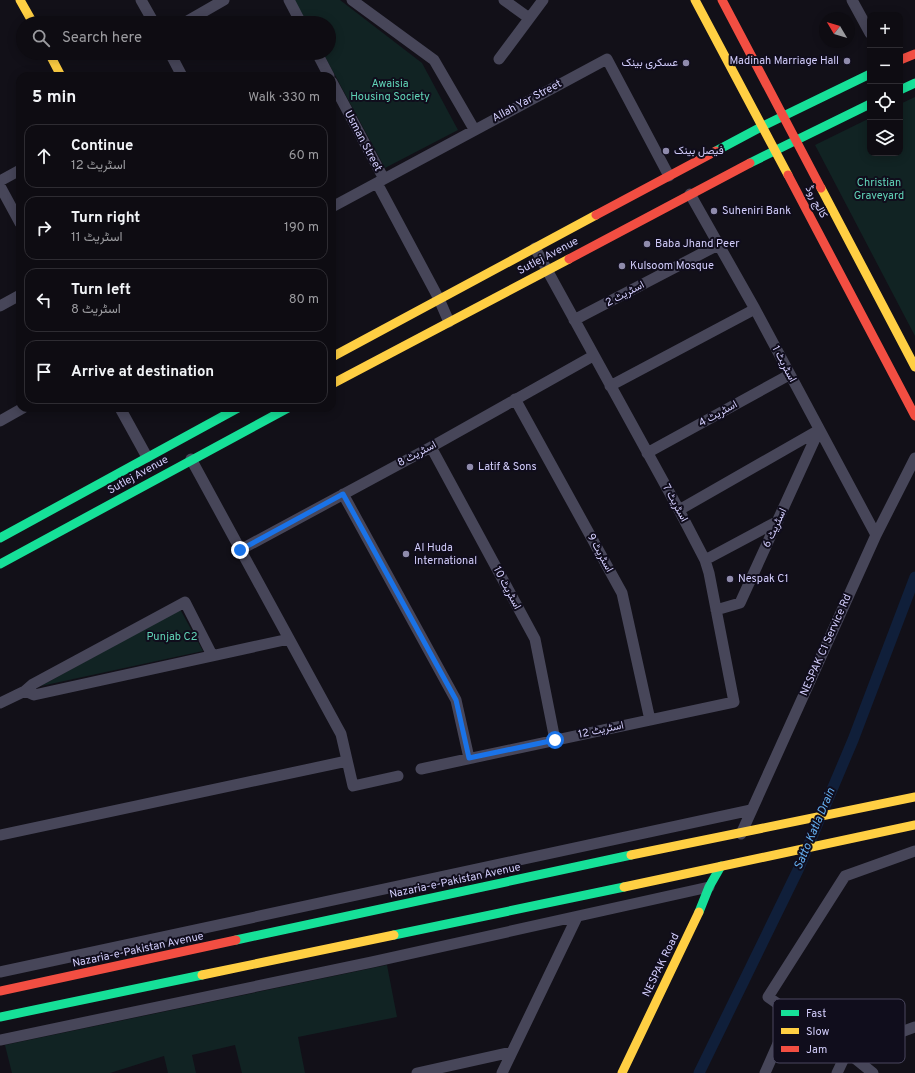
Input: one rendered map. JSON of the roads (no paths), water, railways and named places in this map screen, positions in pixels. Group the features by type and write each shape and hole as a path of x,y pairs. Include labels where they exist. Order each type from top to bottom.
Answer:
{"main road":[{"path":"20,0 29,16"},
{"name":"کالج روڈ","path":"695,0 763,126 915,416"},
{"name":"کالج روڈ","path":"722,0 915,367"},
{"path":"903,59 915,54"},
{"path":"53,60 59,72"},
{"name":"Sutlej Avenue","path":"336,355 763,126 867,75"},
{"path":"903,89 915,83"},
{"name":"Sutlej Avenue","path":"336,382 690,194 796,139 867,105"},
{"name":"Sutlej Avenue","path":"0,538 231,412"},
{"name":"Sutlej Avenue","path":"0,564 191,459 280,412"},
{"name":"Nazaria-e-Pakistan Avenue","path":"0,991 600,862 915,797"},
{"path":"0,1017 178,981 915,825"},
{"name":"NESPAK Road","path":"622,1073 691,930 709,887 721,866"},
{"path":"166,956 157,966 53,993 57,998 163,977 178,981"},
{"path":"0,997 20,993 32,997 26,1005 0,1011"}],"street":[{"path":"141,0 150,16"},
{"path":"196,16 224,0"},
{"path":"289,0 297,16"},
{"path":"352,0 434,60 474,129"},
{"path":"504,0 529,18"},
{"path":"499,59 543,0"},
{"path":"852,0 867,28"},
{"name":"Allah Yar Street","path":"336,205 474,129 607,59 669,176"},
{"path":"174,60 180,72"},
{"path":"321,60 327,72"},
{"name":"Usman Street","path":"336,90 449,322"},
{"path":"0,181 16,172"},
{"path":"0,186 16,216"},
{"name":"اسٹریٹ 1","path":"690,194 755,309 789,375 876,534"},
{"name":"اسٹریٹ 2","path":"574,320 718,245"},
{"name":"اسٹریٹ 7","path":"534,248 679,510 705,560 734,702"},
{"path":"0,306 16,297"},
{"path":"610,386 755,309"},
{"name":"اسٹریٹ 8","path":"240,550 431,447 593,356"},
{"name":"اسٹریٹ 4","path":"647,453 789,375"},
{"name":"اسٹریٹ 9","path":"515,399 622,593 650,720"},
{"path":"0,420 16,412"},
{"path":"122,412 148,457"},
{"path":"679,510 820,430"},
{"name":"اسٹریٹ 6","path":"716,610 740,603 820,430"},
{"name":"اسٹریٹ 10","path":"431,447 535,639 555,740"},
{"name":"NESPAK C1 Service Rd","path":"741,834 876,534 915,458"},
{"path":"191,459 341,734 353,786 398,776"},
{"path":"343,494 456,700 469,758"},
{"path":"705,560 778,521"},
{"path":"0,703 25,691 33,684 185,602 212,655"},
{"path":"25,691 34,695 289,639"},
{"name":"اسٹریٹ 12","path":"421,769 734,702"},
{"path":"0,835 347,761"},
{"path":"0,972 752,810"},
{"path":"773,1001 768,997 846,876 915,851"},
{"path":"0,1040 577,917 709,887"},
{"path":"502,1073 577,917"},
{"path":"905,1032 915,1028"},
{"path":"417,1073 512,1052"},
{"path":"765,1073 773,1055"},
{"path":"837,1073 842,1063"},
{"path":"861,1063 873,1073"}],"waterway":[{"name":"Satto Katla Drain","path":"699,1073 798,870 853,740 915,577"}],"place":[{"name":"Madinah Marriage Hall","path":"847,61"},
{"name":"عسکری بینک","path":"686,63"},
{"name":"فیصل بینک","path":"666,151"},
{"name":"Suheniri Bank","path":"714,211"},
{"name":"Baba Jhand Peer","path":"647,244"},
{"name":"Kulsoom Mosque","path":"622,266"},
{"name":"Latif & Sons","path":"470,467"},
{"name":"Al Huda International","path":"406,554"},
{"name":"Nespak C1","path":"730,579"}],"park label":[{"name":"Awaisia Housing Society","path":"390,90"},
{"name":"Christian Graveyard","path":"879,189"},
{"name":"Punjab C2","path":"172,637"}]}
